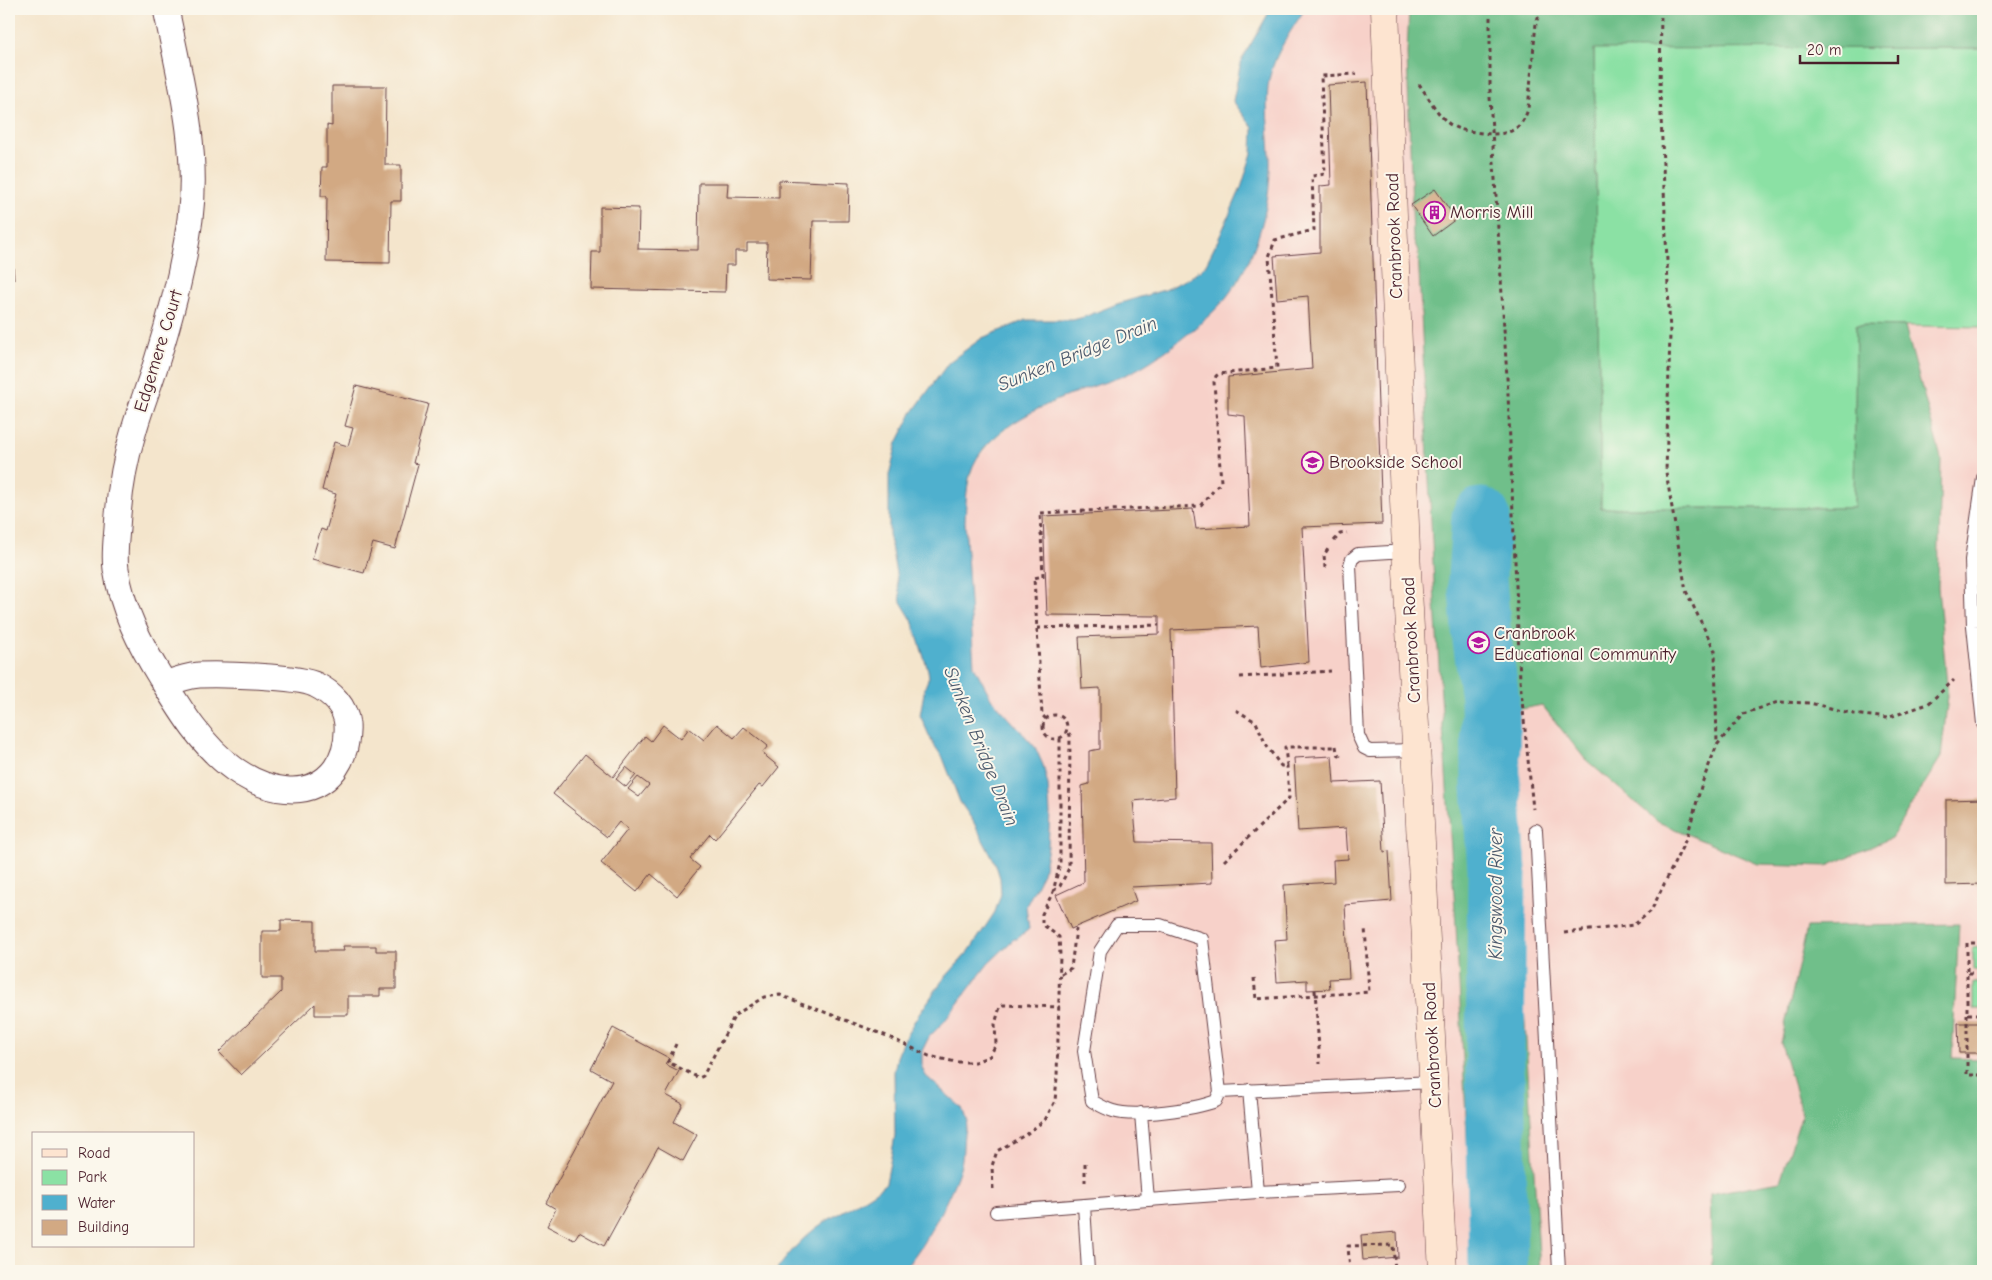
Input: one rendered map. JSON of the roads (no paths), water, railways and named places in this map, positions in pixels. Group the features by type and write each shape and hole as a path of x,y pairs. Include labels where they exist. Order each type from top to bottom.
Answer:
{"street":[{"name":"Edgemere Court","path":"165,684 183,677 200,675 292,679 313,683 328,692 340,703 346,716 347,727 344,751 333,771 321,782 307,788 291,790 269,788 232,768 192,726 165,684 134,630 122,596 115,566 118,508 124,466 175,299 186,250 190,214 192,167 188,118 166,9"},
{"name":"Cranbrook Road","path":"1385,9 1406,550 1443,1271"}],"lane":[{"path":"1983,478 1971,560 1973,626 1983,724"},
{"path":"1976,523 1983,539"},
{"path":"1406,550 1358,554 1352,559 1350,565 1358,735 1364,748 1370,751 1417,750"},
{"path":"1536,830 1559,1271"},
{"path":"1117,925 1160,925 1202,939 1220,1092 1216,1101 1201,1107 1141,1113 1114,1112 1092,1101 1084,1051 1100,951 1117,925"},
{"path":"1220,1092 1434,1082"},
{"path":"1249,1090 1258,1192"},
{"path":"1141,1113 1148,1200"},
{"path":"996,1212 1258,1192 1399,1185"},
{"path":"1084,1205 1088,1271"}],"water":[{"name":"Sunken Bridge Drain","path":"1271,9 1305,9 1282,46 1270,77 1267,108 1270,170 1266,208 1255,246 1237,282 1214,311 1186,336 1153,360 1127,374 1055,401 1006,428 981,452 973,466 969,479 965,522 974,666 991,698 1035,747 1043,765 1048,785 1050,813 1048,847 1043,873 1026,906 1029,929 1017,939 1014,939 988,964 944,1022 929,1037 922,1051 922,1068 926,1076 962,1108 967,1122 961,1162 956,1179 943,1208 926,1238 909,1263 901,1271 776,1271 788,1255 816,1228 867,1197 886,1183 895,1136 894,1072 897,1057 915,1020 942,981 970,950 995,912 1001,894 1000,878 996,865 973,821 960,802 943,758 932,742 920,715 925,687 929,677 928,670 912,620 901,602 889,534 889,475 897,443 912,413 949,362 982,338 1026,320 1073,320 1084,317 1117,304 1164,290 1191,277 1205,266 1241,188 1252,153 1253,128 1233,101 1241,61"}],"waterway":[{"name":"Kingswood River","path":"1481,517 1477,578 1482,640 1490,698 1491,787 1497,869 1495,1062 1498,1271"}],"place":[{"name":"Morris Mill","path":"1434,212"},
{"name":"Brookside School","path":"1313,462"},
{"name":"Cranbrook Educational Community","path":"1478,643"}]}
